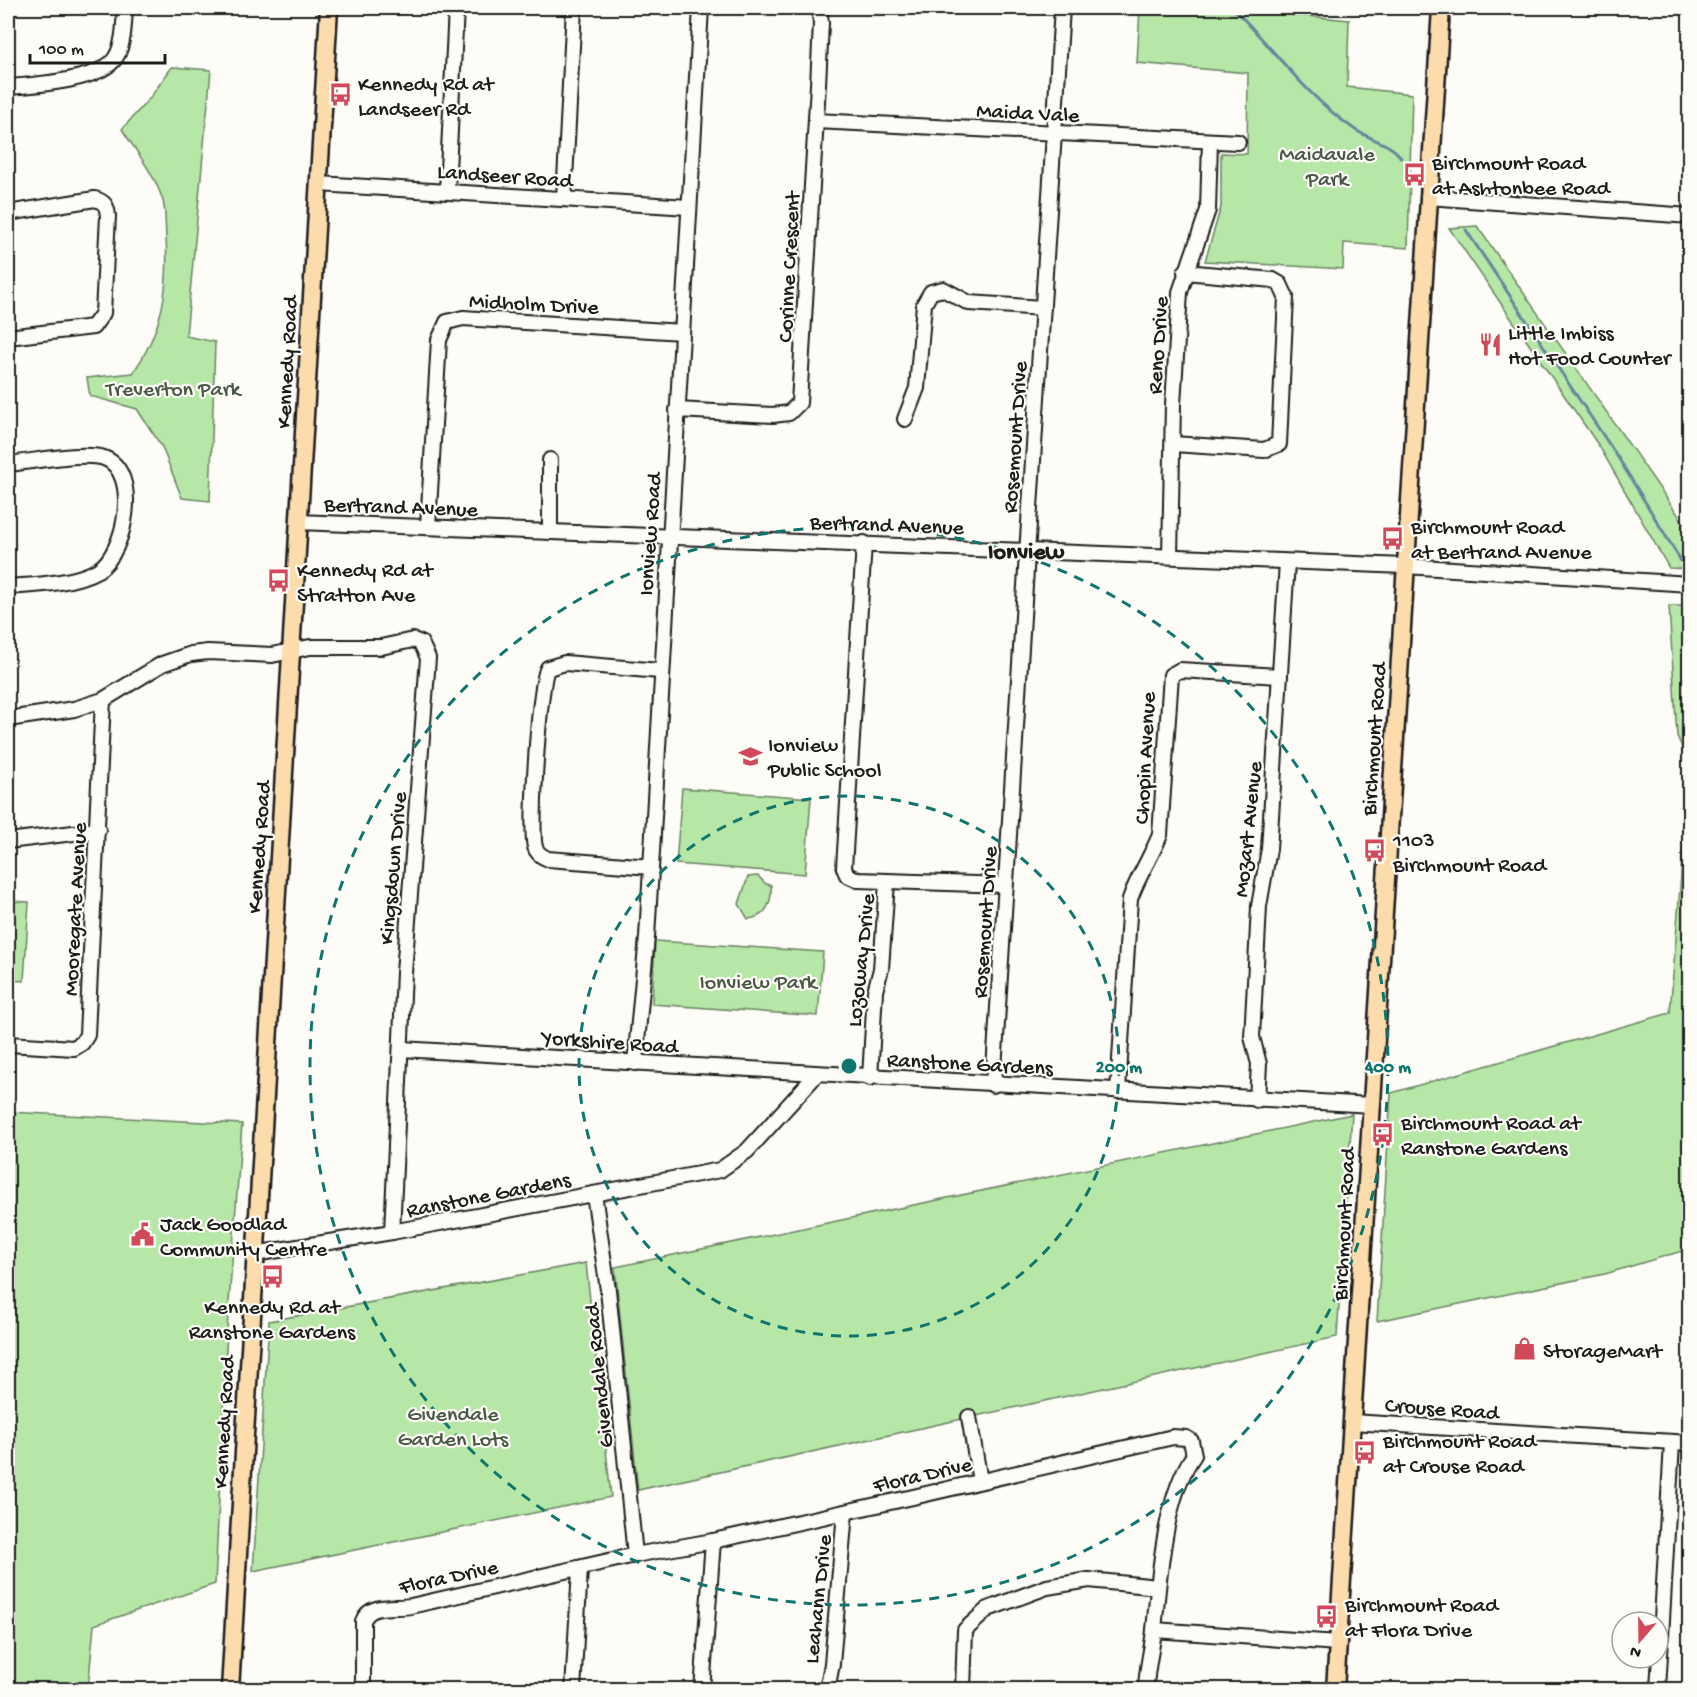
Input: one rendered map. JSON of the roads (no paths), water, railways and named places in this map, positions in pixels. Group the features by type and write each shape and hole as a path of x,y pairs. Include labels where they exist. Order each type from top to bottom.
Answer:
{"main road":[{"name":"Kennedy Road","path":"230,1689 329,8"},
{"name":"Birchmount Road","path":"1335,1689 1441,8"}],"street":[{"path":"8,87 77,77 104,69 113,62 120,48 124,8"},
{"path":"447,192 456,8"},
{"path":"564,199 574,8"},
{"name":"Ionview Road","path":"635,1063 651,867 660,671 670,537 700,8"},
{"name":"Corinne Crescent","path":"677,410 773,415 789,413 798,403 816,121 821,23 819,8"},
{"name":"Rosemount Drive","path":"993,1085 1062,8"},
{"name":"Maida Vale","path":"816,121 1238,142"},
{"name":"Reno Drive","path":"1170,556 1180,292 1208,210 1210,141"},
{"name":"Landseer Road","path":"319,184 689,207"},
{"path":"1428,197 1689,216"},
{"path":"8,213 95,199 107,206 108,216 103,313 99,322 85,329 8,337"},
{"path":"1173,444 1264,450 1279,444 1281,436 1279,411 1286,297 1283,288 1273,280 1185,272"},
{"path":"905,419 916,388 924,304 931,292 943,289 969,303 1043,308"},
{"name":"Midholm Drive","path":"428,526 439,340 447,322 463,318 682,332"},
{"path":"8,464 93,455 114,465 122,476 125,488 122,535 113,556 105,565 80,577 8,587"},
{"path":"550,460 550,531"},
{"name":"Bertrand Avenue","path":"298,522 1405,566 1689,584"},
{"path":"864,543 844,868 852,878 887,882 1005,885"},
{"name":"Mozart Avenue","path":"1257,1100 1259,1064 1252,1037 1252,1024 1259,906 1269,849 1287,562"},
{"name":"Kingsdown Drive","path":"290,652 310,647 381,647 413,640 421,643 428,658 418,809 410,874 392,1232"},
{"path":"8,718 74,709 103,700 178,656 208,652 268,655 290,652"},
{"path":"651,867 548,859 541,856 535,848 534,836 536,773 542,683 548,668 565,663 660,671"},
{"name":"Chopin Avenue","path":"1118,1091 1130,899 1138,877 1153,854 1160,835 1171,675 1180,670 1280,676"},
{"name":"Mooregate Avenue","path":"8,1044 74,1048 82,1043 87,1035 103,700"},
{"path":"8,841 98,830"},
{"name":"Lozoway Drive","path":"870,1078 875,991 881,969 887,882"},
{"name":"Yorkshire Road","path":"401,1049 816,1075"},
{"name":"Ranstone Gardens","path":"254,1254 392,1232 699,1176 726,1166 747,1151 816,1075 1372,1105"},
{"name":"Givendale Road","path":"594,1194 608,1290 635,1555"},
{"path":"969,1417 980,1481"},
{"name":"Crouse Road","path":"1352,1422 1689,1443"},
{"name":"Flora Drive","path":"363,1689 363,1621 367,1613 374,1608 411,1606 635,1555 713,1541 845,1512 1173,1437 1186,1438 1191,1441 1194,1455 1185,1468 1170,1516 1158,1587 1154,1630"},
{"path":"1658,1689 1672,1443"},
{"name":"Leahann Drive","path":"827,1689 832,1664 845,1512"},
{"path":"702,1689 713,1541"},
{"path":"573,1689 580,1569"},
{"path":"963,1689 965,1630 988,1609 1026,1593 1089,1580 1158,1587"},
{"path":"1146,1689 1154,1630 1338,1644"}],"waterway":[{"path":"1233,8 1321,102 1354,129 1386,145 1401,158"},
{"path":"1466,230 1619,459 1681,561"}],"place":[{"name":"Kennedy Rd at Landseer Rd","path":"340,95"},
{"name":"Birchmount Road at Ashtonbee Road","path":"1414,174"},
{"name":"Little Imbiss Hot Food Counter","path":"1490,344"},
{"name":"Birchmount Road at Bertrand Avenue","path":"1393,538"},
{"name":"Kennedy Rd at Stratton Ave","path":"279,581"},
{"name":"Ionview Public School","path":"750,756"},
{"name":"1103 Birchmount Road","path":"1375,851"},
{"name":"Birchmount Road at Ranstone Gardens","path":"1383,1134"},
{"name":"Jack Goodlad Community Centre","path":"142,1235"},
{"name":"Kennedy Rd at Ranstone Gardens","path":"272,1276"},
{"name":"StorageMart","path":"1525,1349"},
{"name":"Birchmount Road at Crouse Road","path":"1365,1452"},
{"name":"Birchmount Road at Flora Drive","path":"1327,1616"}],"district":[{"name":"Ionview","path":"1026,550"}],"park label":[{"name":"Maidavale Park","path":"1327,164"},
{"name":"Treverton Park","path":"173,387"},
{"name":"Ionview Park","path":"758,980"},
{"name":"Givendale Garden Lots","path":"453,1424"}]}
